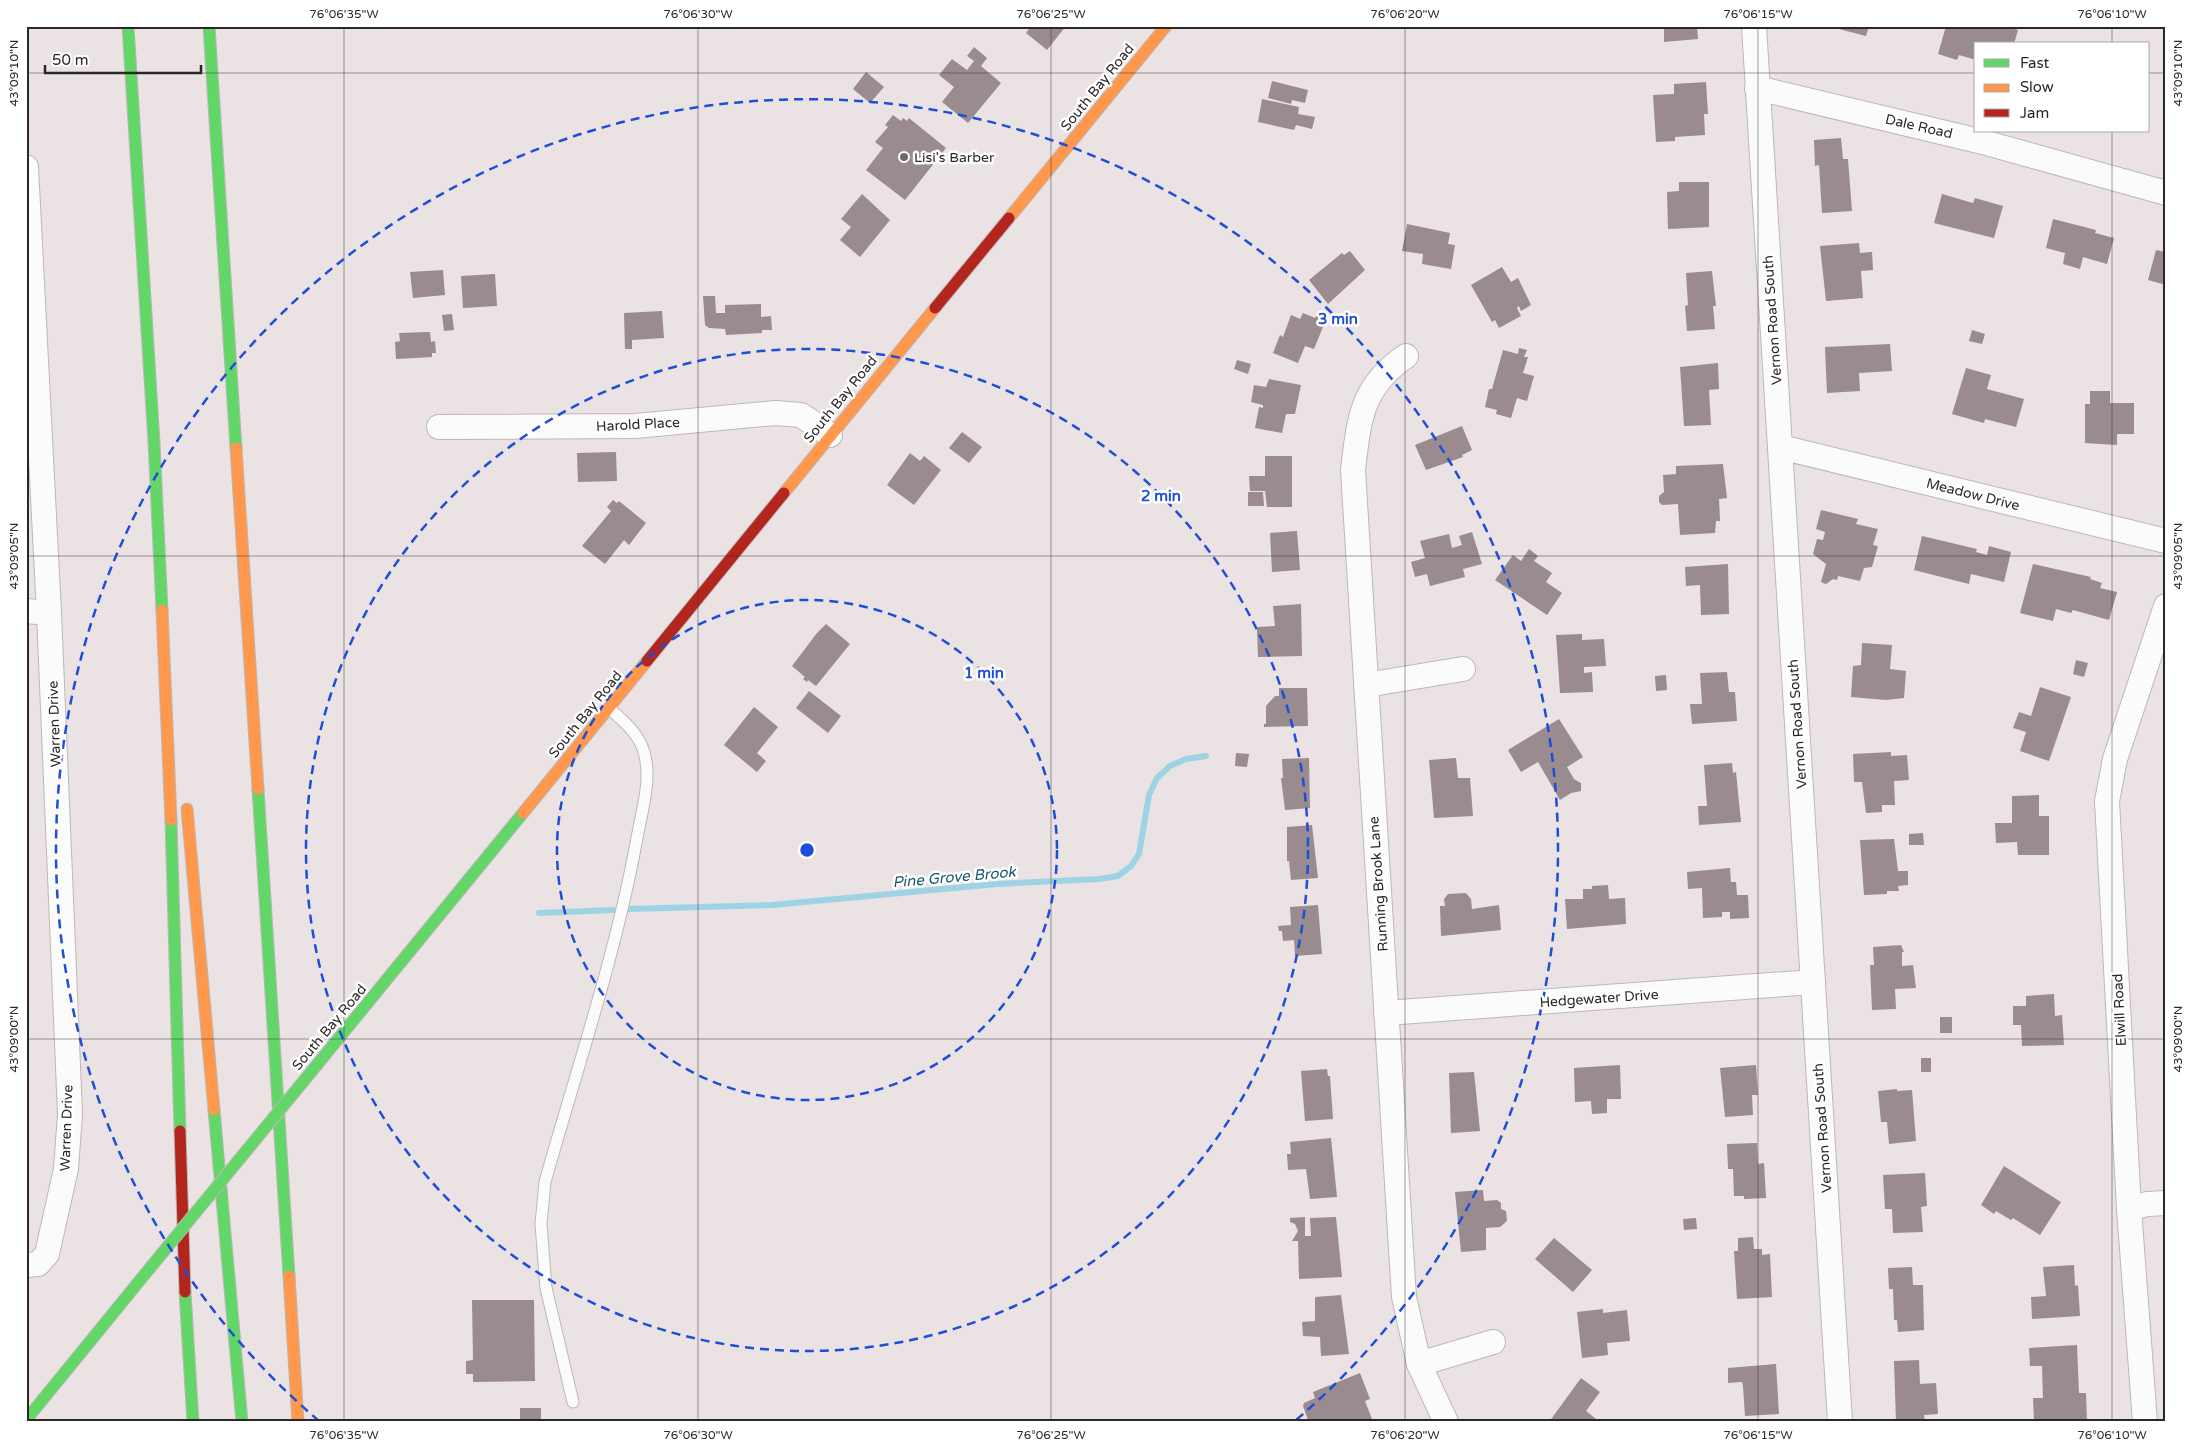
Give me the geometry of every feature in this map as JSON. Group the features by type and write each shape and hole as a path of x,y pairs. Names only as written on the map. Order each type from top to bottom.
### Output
{"main road":[{"path":"128,26 154,442 171,802 173,942 185,1297 193,1422"},
{"path":"209,26 284,1175 298,1422"},
{"name":"South Bay Road","path":"26,1420 1166,26"},
{"path":"154,442 178,710"},
{"path":"186,799 242,1422"},
{"path":"284,1175 307,1369"}],"street":[{"name":"Vernon Road South","path":"1754,26 1840,1422"},
{"name":"Dale Road","path":"1757,88 1983,142 2166,193"},
{"name":"Warren Drive","path":"26,167 38,612 70,1114 66,1169 47,1254 38,1264 26,1265"},
{"name":"Running Brook Lane","path":"1406,356 1391,366 1372,388 1358,425 1353,470 1404,1297 1419,1364 1446,1422"},
{"name":"Harold Place","path":"439,428 635,426 775,413 801,415 830,435"},
{"name":"Meadow Drive","path":"1780,447 2166,541"},
{"name":"Elwill Road","path":"2145,1422 2128,1209 2107,801 2115,759 2166,606"},
{"path":"1366,685 1463,669"},
{"name":"Hedgewater Drive","path":"1386,1013 1813,982"},
{"path":"2128,1209 2147,1204 2166,1203"},
{"path":"1419,1364 1493,1342"}],"lane":[{"path":"573,1402 546,1288 541,1224 545,1182 626,901 645,794 647,771 644,752 636,734 609,708"}],"building":[{"path":"1031,26 1066,26 1047,50 1026,33"},
{"path":"1664,26 1697,26 1698,39 1664,42"},
{"path":"1840,26 1869,26 1866,36 1839,29"},
{"path":"1946,26 2006,26 2018,30 2015,42 1974,42 1974,59 1959,55 1957,60 1938,54"},
{"path":"974,47 987,58 981,66 1001,83 968,123 942,102 954,87 939,75 952,59 967,70 974,61 967,56"},
{"path":"866,72 884,87 870,103 853,89"},
{"path":"1272,81 1308,90 1305,103 1292,100 1291,104 1268,98"},
{"path":"1706,82 1708,114 1704,114 1705,135 1675,137 1675,141 1656,142 1653,95 1674,94 1674,84"},
{"path":"1262,99 1299,107 1298,114 1315,117 1312,129 1296,125 1294,130 1258,122"},
{"path":"893,115 901,121 903,118 907,121 909,118 946,148 905,200 866,170 883,148 875,142 888,127 885,125"},
{"path":"1841,138 1843,159 1848,159 1852,211 1822,213 1819,165 1815,166 1814,140"},
{"path":"1679,182 1709,182 1709,227 1668,229 1667,192 1679,191"},
{"path":"862,194 890,220 860,257 840,240 851,227 841,219"},
{"path":"1942,194 1973,203 1975,198 2003,206 1994,238 1934,223"},
{"path":"2053,219 2096,230 2095,233 2114,238 2107,264 2083,257 2080,269 2063,264 2065,253 2046,248"},
{"path":"1407,224 1450,233 1448,244 1455,245 1451,269 1422,264 1423,254 1402,251"},
{"path":"1859,243 1860,253 1872,252 1873,270 1861,271 1863,298 1826,301 1820,246"},
{"path":"2156,250 2166,252 2166,285 2148,280"},
{"path":"1350,251 1365,270 1328,304 1309,280 1342,253 1344,255"},
{"path":"1502,267 1511,282 1518,278 1531,305 1521,311 1519,306 1517,308 1521,316 1499,328 1495,320 1492,322 1471,285"},
{"path":"443,270 445,295 413,298 410,272"},
{"path":"1712,271 1716,306 1713,306 1715,329 1687,331 1685,306 1688,305 1686,273"},
{"path":"495,274 497,306 463,308 461,276"},
{"path":"703,296 715,296 716,313 725,313 725,305 761,304 761,317 771,316 772,330 762,330 762,333 726,335 725,329 709,328 705,325"},
{"path":"662,311 664,338 632,340 632,349 625,349 624,313"},
{"path":"1303,313 1315,318 1317,315 1324,318 1325,322 1314,349 1305,346 1298,363 1273,353 1280,335 1283,337 1291,315 1300,319"},
{"path":"452,314 454,330 444,331 442,315"},
{"path":"1972,330 1985,334 1982,344 1969,341"},
{"path":"430,332 431,342 435,341 436,353 432,353 432,357 396,359 395,342 400,341 399,333"},
{"path":"1890,344 1892,371 1859,373 1860,391 1827,393 1825,347"},
{"path":"1519,348 1527,350 1524,357 1528,357 1523,373 1534,376 1527,401 1517,398 1511,418 1496,414 1497,410 1485,407 1489,389 1492,389 1503,350 1518,354"},
{"path":"1237,360 1251,364 1248,374 1234,369"},
{"path":"1718,363 1719,389 1709,390 1711,425 1684,426 1680,367"},
{"path":"1966,368 1991,375 1987,389 2024,399 2016,427 1985,419 1984,423 1952,414"},
{"path":"1269,379 1301,385 1295,414 1286,414 1282,433 1255,428 1259,407 1263,408 1263,405 1251,402 1254,385 1266,387"},
{"path":"2090,391 2110,391 2110,403 2134,403 2134,434 2117,434 2117,445 2085,443 2085,404 2090,404"},
{"path":"1462,426 1472,450 1462,455 1463,457 1426,470 1415,445"},
{"path":"962,432 982,447 969,463 949,448"},
{"path":"616,452 617,481 578,482 577,453"},
{"path":"910,453 920,461 924,456 941,470 914,505 887,485"},
{"path":"1265,456 1292,456 1292,507 1267,507 1265,491 1250,491 1249,476 1265,476"},
{"path":"1723,464 1727,498 1719,499 1720,521 1716,521 1715,533 1680,535 1678,504 1662,505 1659,502 1659,496 1664,492 1663,475 1676,474 1676,466"},
{"path":"1248,492 1263,492 1264,506 1248,506"},
{"path":"613,500 617,503 619,501 646,523 629,545 624,540 605,564 582,546 611,511 607,507"},
{"path":"1821,510 1858,519 1856,524 1878,529 1873,545 1878,546 1872,567 1864,568 1860,581 1838,576 1837,580 1833,579 1826,584 1821,582 1826,564 1813,554 1817,539 1823,540 1825,532 1816,529"},
{"path":"1297,531 1300,570 1272,572 1270,533"},
{"path":"1472,532 1482,564 1463,569 1465,577 1430,586 1427,574 1415,577 1411,562 1425,558 1420,541 1449,534 1452,548 1462,545 1459,536"},
{"path":"1922,536 1977,549 1976,552 1987,555 1989,546 2011,552 2004,582 1971,574 1969,584 1914,570"},
{"path":"1529,549 1538,556 1534,561 1552,573 1546,582 1562,593 1547,615 1495,580 1513,555 1521,561"},
{"path":"1728,564 1729,614 1701,615 1700,585 1686,586 1685,567"},
{"path":"2033,564 2091,577 2090,579 2102,583 2100,588 2117,592 2109,620 2073,610 2071,613 2056,609 2053,621 2020,613"},
{"path":"1301,604 1302,656 1258,657 1257,629 1258,627 1275,626 1273,606"},
{"path":"826,624 850,644 816,686 803,679 805,677 792,666"},
{"path":"1582,634 1582,640 1604,639 1606,666 1584,667 1584,673 1592,672 1593,692 1560,693 1556,635"},
{"path":"1862,643 1892,645 1890,669 1906,671 1904,698 1886,700 1851,697 1853,666 1861,665"},
{"path":"2076,660 2088,663 2084,677 2073,674"},
{"path":"1727,672 1729,692 1735,692 1737,721 1692,724 1690,704 1702,704 1700,673"},
{"path":"1666,675 1667,690 1656,691 1655,676"},
{"path":"2040,687 2071,697 2049,761 2020,751 2026,732 2013,728 2019,712 2031,716"},
{"path":"1279,688 1307,688 1308,726 1264,727 1264,724 1266,724 1266,706 1275,696 1279,696"},
{"path":"809,691 841,716 828,733 796,708"},
{"path":"754,707 778,727 757,753 766,761 757,772 724,745"},
{"path":"1559,719 1583,757 1567,767 1574,779 1581,783 1581,791 1571,793 1560,800 1538,762 1521,772 1508,750"},
{"path":"1891,752 1891,756 1907,755 1909,780 1894,781 1895,805 1882,805 1882,812 1866,813 1862,782 1854,782 1853,754"},
{"path":"1236,753 1249,754 1247,767 1235,766"},
{"path":"1309,758 1310,808 1285,810 1281,778 1283,778 1282,759"},
{"path":"1456,758 1458,778 1470,778 1473,816 1434,818 1429,760"},
{"path":"1732,763 1733,773 1736,772 1741,822 1699,825 1698,806 1707,806 1704,765"},
{"path":"2039,795 2039,816 2049,816 2049,855 2018,855 2017,842 1996,843 1995,823 2012,823 2012,796"},
{"path":"1312,825 1318,878 1291,880 1289,861 1287,861 1287,827"},
{"path":"1923,833 1924,845 1909,845 1909,834"},
{"path":"1894,839 1898,871 1908,871 1908,885 1898,886 1899,891 1887,891 1887,894 1864,895 1860,840"},
{"path":"1730,868 1731,882 1736,882 1737,895 1748,895 1749,918 1730,919 1730,912 1722,912 1722,917 1703,918 1702,888 1688,889 1687,872"},
{"path":"1608,885 1609,899 1625,898 1626,924 1567,929 1565,899 1583,899 1583,889 1592,889 1592,886"},
{"path":"1466,893 1471,899 1472,909 1499,905 1501,930 1441,936 1440,906 1445,906 1444,899 1448,894"},
{"path":"1318,905 1322,954 1295,956 1294,940 1283,941 1282,931 1279,931 1278,926 1291,925 1290,907"},
{"path":"1901,945 1904,952 1902,952 1902,966 1913,965 1916,988 1895,989 1896,1009 1872,1010 1870,965 1874,965 1873,947"},
{"path":"2054,994 2055,1016 2062,1015 2064,1045 2022,1046 2021,1025 2013,1025 2013,1006 2026,1006 2026,996"},
{"path":"1940,1017 1952,1017 1952,1033 1940,1033"},
{"path":"1921,1058 1931,1058 1931,1072 1921,1072"},
{"path":"1620,1065 1621,1099 1607,1099 1607,1113 1592,1114 1591,1101 1575,1102 1574,1068"},
{"path":"1756,1065 1758,1095 1752,1095 1753,1115 1725,1117 1720,1068"},
{"path":"1327,1069 1328,1076 1330,1076 1333,1119 1305,1121 1301,1071"},
{"path":"1474,1072 1480,1131 1451,1133 1449,1073"},
{"path":"1897,1089 1897,1091 1912,1090 1916,1141 1889,1144 1887,1122 1881,1122 1878,1091"},
{"path":"1331,1138 1337,1197 1310,1199 1306,1169 1288,1170 1287,1154 1291,1154 1290,1142"},
{"path":"1757,1143 1758,1164 1764,1163 1766,1198 1744,1199 1744,1196 1734,1196 1733,1169 1728,1169 1727,1144"},
{"path":"2004,1166 2061,1202 2040,1235 2013,1218 2011,1220 1996,1211 1994,1214 1981,1205"},
{"path":"1925,1173 1927,1206 1921,1207 1923,1232 1893,1233 1892,1209 1885,1209 1883,1175"},
{"path":"1483,1190 1484,1201 1497,1200 1501,1203 1501,1209 1506,1211 1507,1221 1500,1227 1486,1228 1486,1250 1461,1252 1455,1192"},
{"path":"1305,1217 1305,1236 1311,1236 1310,1218 1336,1217 1342,1277 1299,1279 1298,1241 1292,1241 1298,1231 1295,1224 1290,1222 1290,1218"},
{"path":"1696,1218 1697,1229 1684,1230 1683,1219"},
{"path":"1753,1237 1754,1249 1762,1249 1762,1255 1770,1254 1772,1297 1737,1299 1734,1251 1738,1251 1738,1238"},
{"path":"1554,1238 1592,1270 1573,1292 1535,1259"},
{"path":"2074,1265 2075,1286 2078,1285 2080,1316 2032,1319 2031,1297 2046,1296 2043,1267"},
{"path":"1912,1267 1913,1285 1923,1285 1924,1330 1898,1332 1897,1320 1894,1320 1893,1289 1889,1289 1888,1268"},
{"path":"1341,1295 1349,1354 1321,1356 1320,1337 1303,1336 1302,1322 1315,1321 1315,1297"},
{"path":"472,1300 534,1300 535,1381 473,1382 473,1374 466,1374 466,1361 473,1360"},
{"path":"1603,1309 1603,1313 1627,1310 1630,1341 1607,1343 1608,1355 1582,1358 1577,1312"},
{"path":"2077,1345 2079,1393 2086,1393 2087,1422 2034,1421 2033,1398 2043,1398 2042,1366 2030,1366 2029,1348"},
{"path":"1919,1360 1920,1384 1936,1383 1938,1414 1924,1415 1925,1422 1896,1422 1894,1361"},
{"path":"1776,1364 1779,1414 1745,1416 1742,1382 1728,1383 1728,1368"},
{"path":"1360,1373 1370,1399 1365,1401 1372,1419 1365,1422 1312,1422 1308,1420 1303,1406 1304,1403 1315,1398 1313,1392"},
{"path":"1581,1378 1600,1392 1586,1411 1600,1422 1549,1422"},
{"path":"520,1408 541,1408 541,1422 520,1422"}],"waterway":[{"name":"Pine Grove Brook","path":"629,909 772,905 997,884 1099,879 1118,876 1131,866 1139,854 1149,795 1157,778 1170,766 1186,759 1206,756"},
{"name":"Pine Grove Brook","path":"539,913 613,910"}],"traffic: fast":[{"path":"128,26 154,442 162,610"},
{"path":"209,26 236,448"},
{"path":"258,789 289,1276"},
{"path":"325,1055 523,813"},
{"path":"171,820 180,1131"},
{"path":"150,1268 325,1055"},
{"path":"214,1110 242,1422"},
{"path":"26,1420 150,1268"},
{"path":"185,1292 193,1422"}],"traffic: slow":[{"path":"1009,218 1166,26"},
{"path":"784,493 935,308"},
{"path":"236,448 258,789"},
{"path":"162,610 171,820"},
{"path":"523,813 647,661"},
{"path":"187,809 214,1110"},
{"path":"289,1276 298,1422"}],"traffic: jam":[{"path":"935,308 1009,218"},
{"path":"647,661 784,493"},
{"path":"180,1131 185,1292"}],"place":[{"name":"Lisi's Barber","path":"904,157"}]}
